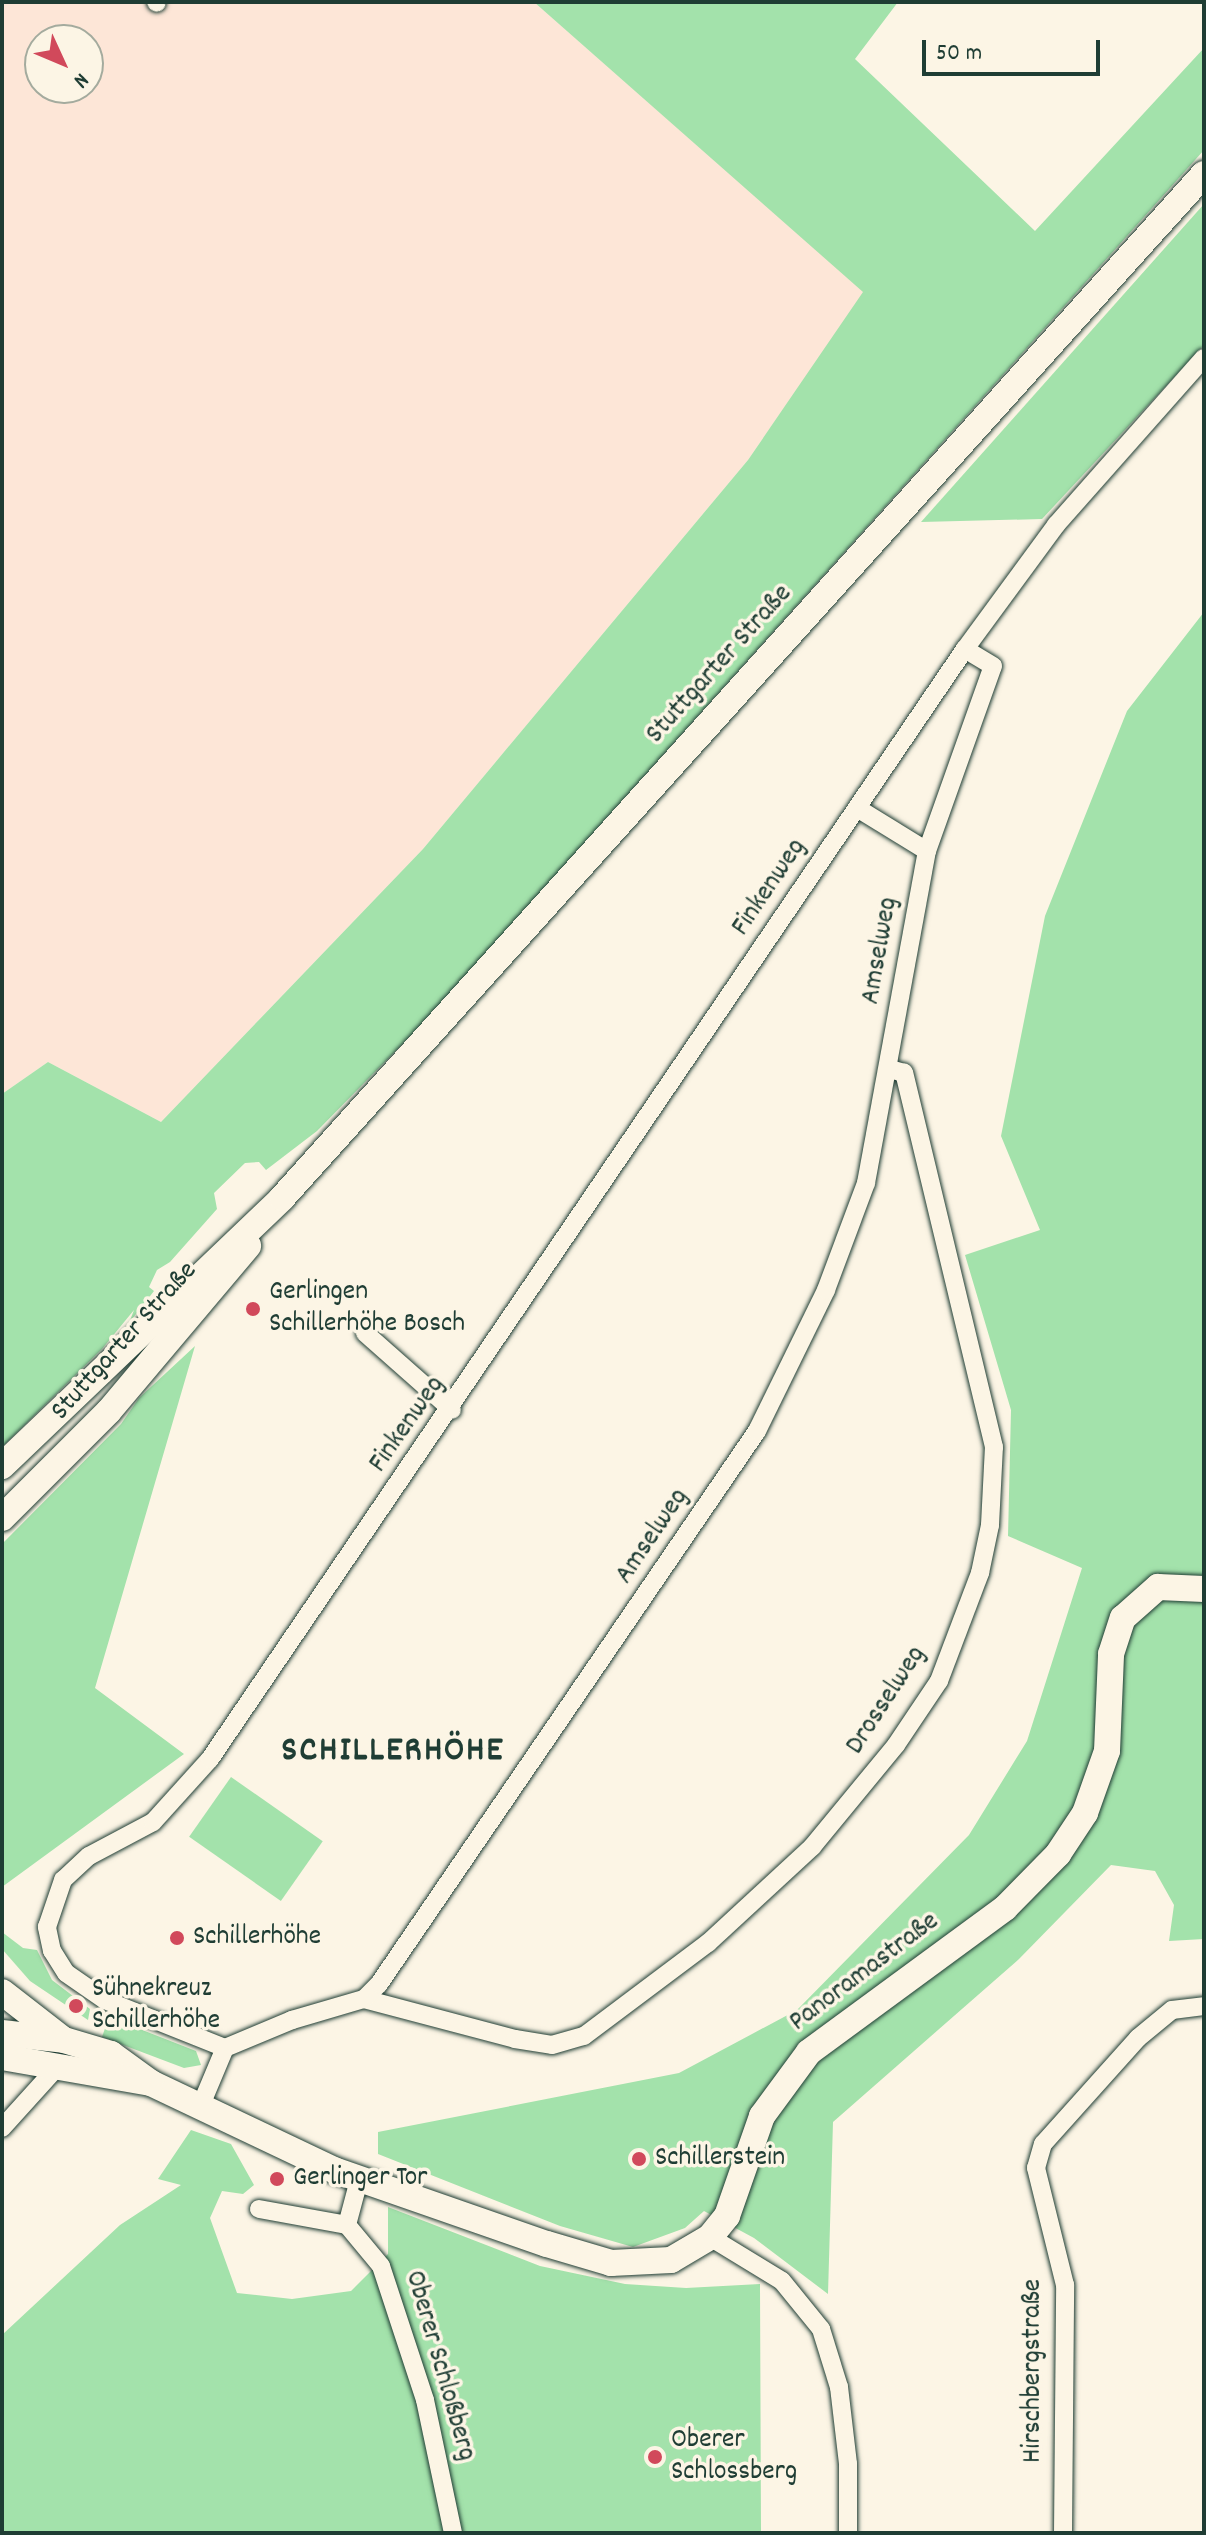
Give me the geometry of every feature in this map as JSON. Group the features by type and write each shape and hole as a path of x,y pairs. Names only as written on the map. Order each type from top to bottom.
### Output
{"main road":[{"name":"Stuttgarter Straße","path":"2,1466 282,1198 1204,174"},
{"name":"Stuttgarter Straße","path":"2,1518 109,1411 225,1278 282,1198"},
{"name":"Panoramastraße","path":"2,2033 151,2083 359,2180 611,2263 671,2260 710,2237 740,2188 762,2116 809,2052 1005,1908 1041,1875 1073,1834 1095,1791 1107,1751 1111,1654 1123,1618 1158,1587 1204,1589"},
{"path":"2,1992 62,2053"},
{"name":"Panoramastraße","path":"2,2057 62,2053"}],"street":[{"path":"965,649 1056,525 1204,358"},
{"name":"Finkenweg","path":"225,2048 85,1990 52,1951 47,1927 51,1904 74,1867 153,1822 186,1790 452,1410 965,649"},
{"name":"Amselweg","path":"364,1999 439,1902 757,1431 826,1290 866,1183 890,1069 927,851 993,666 965,649"},
{"path":"857,808 927,851"},
{"name":"Drosselweg","path":"364,1999 515,2039 552,2045 584,2036 708,1943 812,1847 896,1745 939,1681 980,1573 990,1525 994,1447 904,1073 890,1069"},
{"path":"365,1333 452,1410"},
{"path":"201,2105 225,2048 292,2020 364,1999"},
{"name":"Hirschbergstraße","path":"1063,2533 1065,2285 1036,2168 1043,2144 1138,2038 1172,2010 1204,2006"},
{"path":"2,2128 62,2053"},
{"path":"259,2209 347,2225 359,2180"},
{"name":"Oberer Schloßberg","path":"347,2225 381,2266 425,2400 453,2533"},
{"path":"710,2237 782,2281 821,2329 839,2387 848,2464 848,2533"}],"shaded area":[{"path":"2,2 534,2 864,292 748,460 423,849 161,1122 48,1062 2,1094"}],"green space":[{"path":"534,2 898,2 855,59 1035,231 1204,48 1204,150 425,1021 317,1131 266,1170 259,1162 245,1163 214,1193 217,1209 170,1262 157,1270 149,1287 154,1291 129,1323 134,1310 102,1349 2,1447 2,1094 48,1062 161,1122 423,849 748,460 863,292"},
{"path":"1204,204 1204,345 1042,519 921,522"},
{"path":"1204,612 1204,1939 1169,1941 1174,1905 1155,1871 1111,1865 1019,1959 833,2122 828,2294 754,2238 704,2211 685,2228 633,2247 560,2226 378,2154 378,2132 679,2073 797,2010 969,1835 1027,1741 1082,1568 1008,1536 1011,1410 965,1255 1040,1230 1001,1136 1045,916 1127,711"},
{"path":"195,1346 95,1688 184,1754 2,1887 2,1544 121,1424 139,1398"},
{"path":"231,1777 323,1841 281,1901 189,1837"},
{"path":"2,1932 23,1948 37,1950 52,1980 90,2009 88,2020 30,1981 2,1949"},
{"path":"109,2017 196,2051 201,2065 184,2068 102,2037"},
{"path":"191,2130 231,2144 254,2185 243,2194 222,2191 210,2218 237,2293 292,2299 351,2291 388,2254 388,2207 540,2266 625,2284 686,2288 760,2284 761,2533 2,2533 2,2335 120,2225 181,2185 158,2179"}],"place":[{"name":"Gerlingen Schillerhöhe Bosch","path":"253,1309"},
{"name":"Schillerhöhe","path":"177,1938"},
{"name":"Sühnekreuz Schillerhöhe","path":"76,2006"},
{"name":"Schillerstein","path":"639,2159"},
{"name":"Gerlinger Tor","path":"277,2179"},
{"name":"Oberer Schlossberg","path":"655,2457"}],"district":[{"name":"SCHILLERHÖHE","path":"393,1753"}]}
